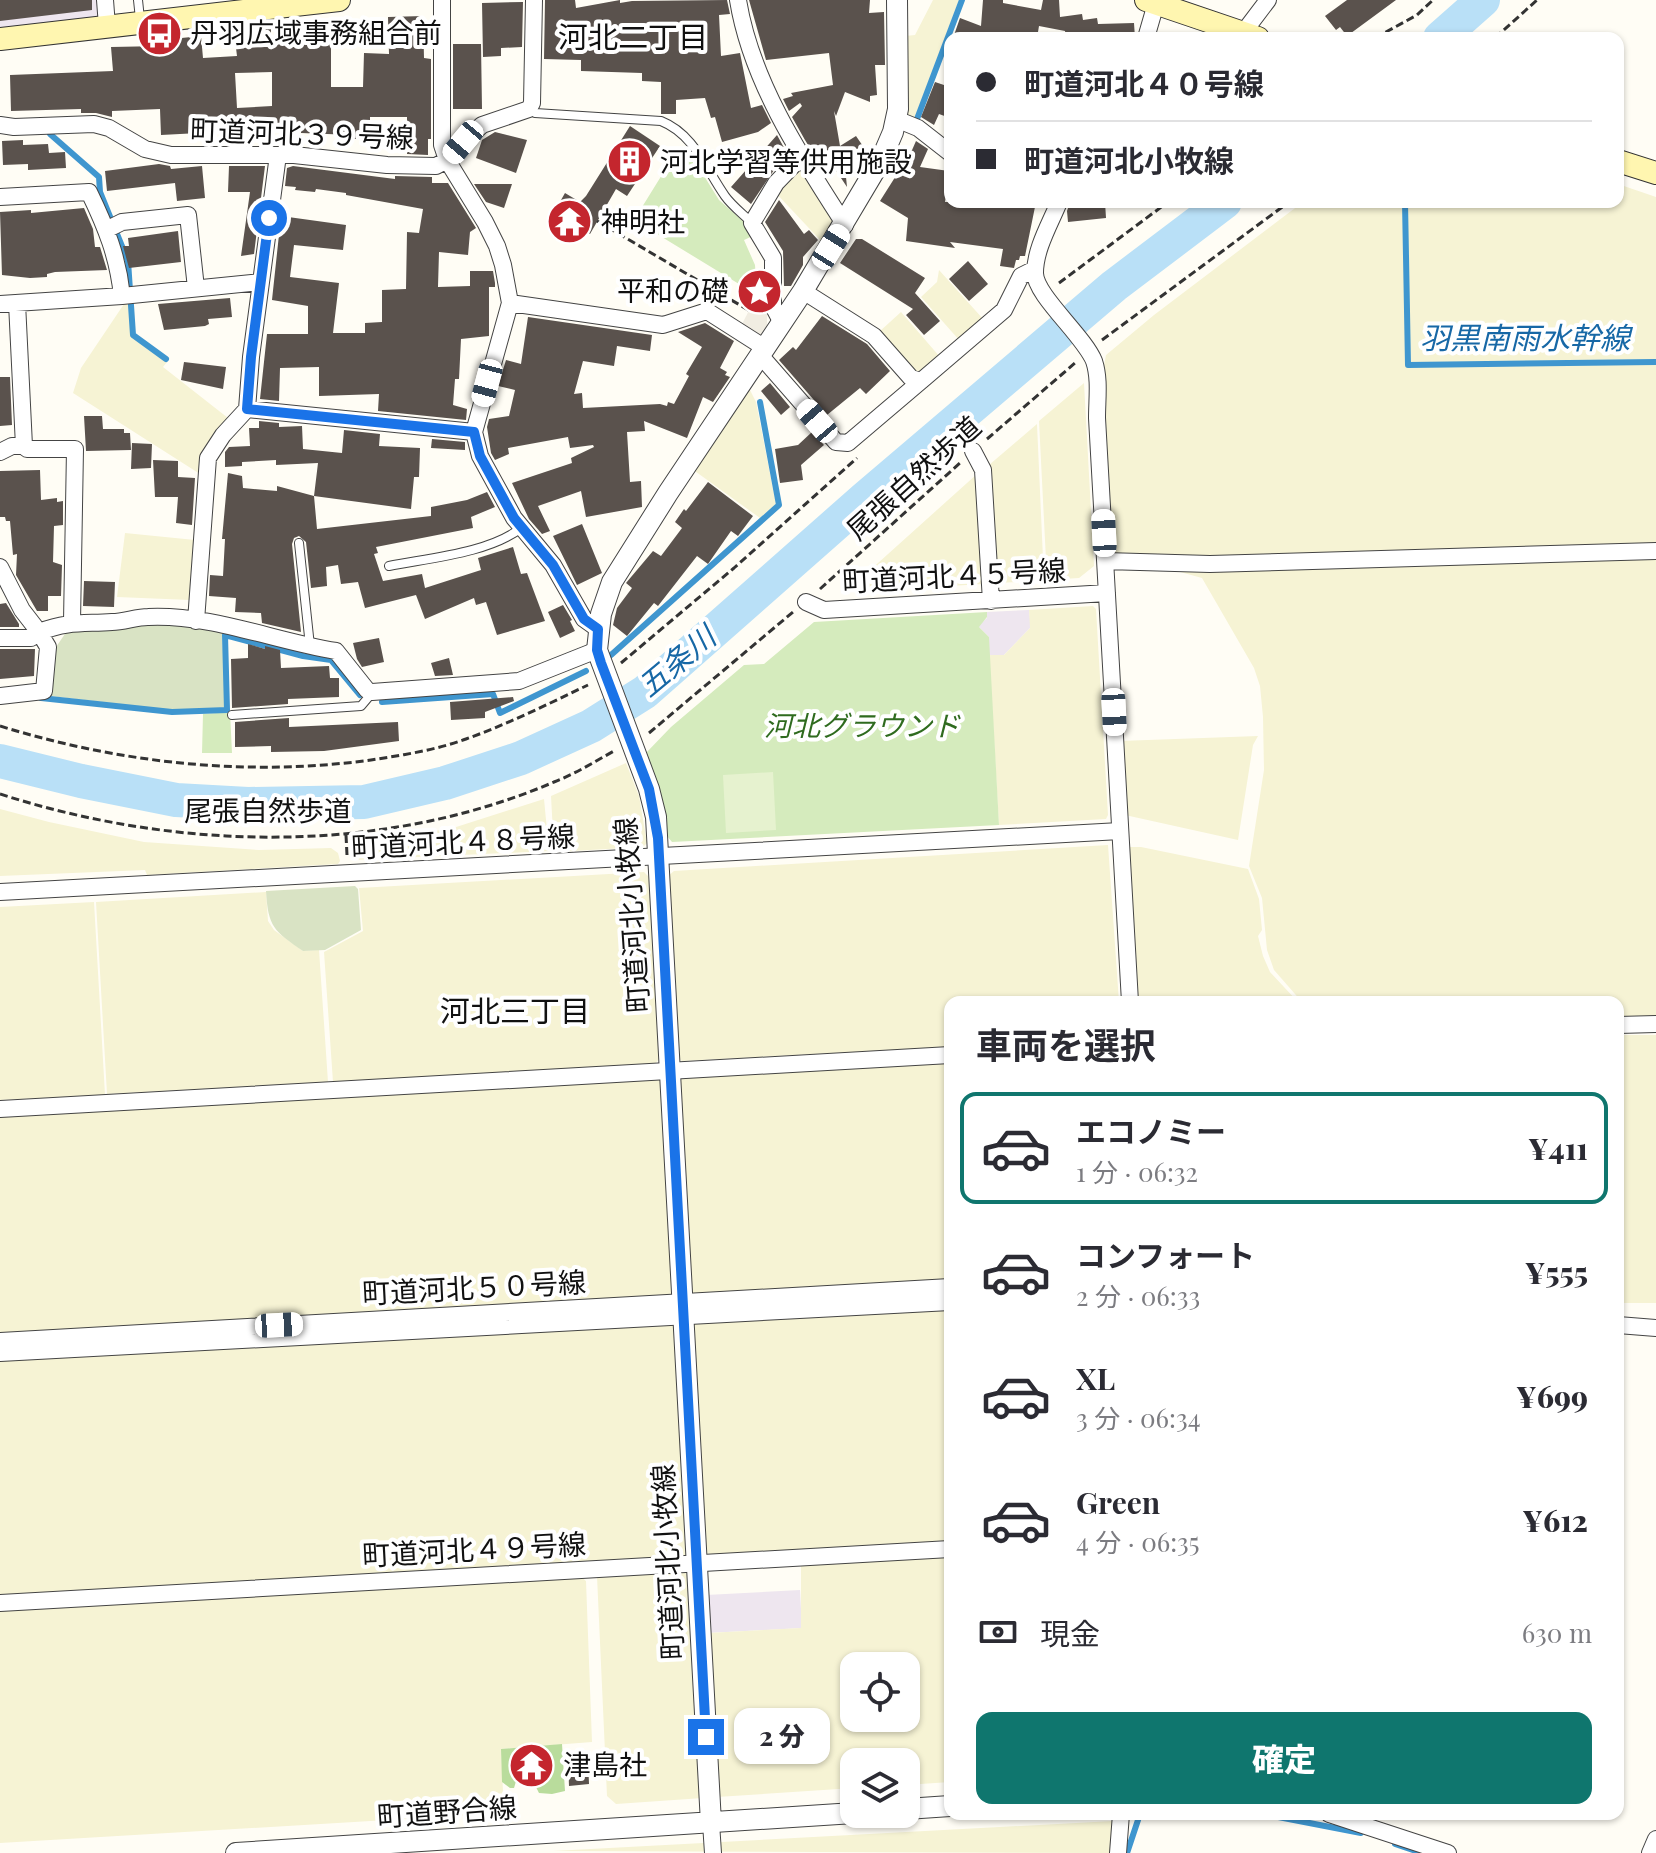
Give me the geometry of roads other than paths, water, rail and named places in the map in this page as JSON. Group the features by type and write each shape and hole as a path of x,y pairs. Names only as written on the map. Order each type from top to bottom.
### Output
{"main road":[{"path":"0,39 107,26 139,11 339,0"},
{"path":"1153,1 1242,32"},
{"path":"1624,163 1656,173"}],"street":[{"path":"105,0 107,26"},
{"path":"442,0 442,145 447,160 497,246 506,274 510,303 474,432 480,456 514,518 553,565 598,639"},
{"path":"529,109 532,103 534,0"},
{"path":"738,0 759,72 802,156 845,225"},
{"path":"0,638 31,638 39,632 72,622 113,622 148,616 196,621 336,651 367,690 372,692 519,681 598,639 612,582 803,291 881,160 896,119 897,0"},
{"path":"1252,32 1268,0"},
{"path":"1147,32 1153,1"},
{"name":"町道河北３９号線","path":"0,125 94,124 109,128 158,153 226,157 278,155 387,165 436,166 447,160 482,125 529,109"},
{"path":"896,119 918,128 944,148"},
{"path":"196,621 208,458 223,435 247,409 278,155"},
{"path":"782,323 773,306 773,258 752,223 776,183 802,156"},
{"path":"0,197 89,192 108,229 119,266 122,296"},
{"path":"1056,208 1039,249 1036,281 1089,350 1097,373 1130,996"},
{"path":"108,229 122,222 188,215 196,288"},
{"path":"510,303 663,325 707,311 762,351 836,442 848,443 1004,310 1021,276 1035,269"},
{"path":"24,446 9,303 122,296 261,282"},
{"path":"803,291 874,336 911,378 921,381"},
{"path":"247,409 474,432"},
{"path":"0,452 12,446 75,449 72,622"},
{"path":"973,451 983,470 991,601"},
{"path":"1105,561 1210,564 1656,551"},
{"path":"0,567 22,610 48,647 44,691 0,696"},
{"name":"町道河北４５号線","path":"806,602 824,610 1107,593"},
{"name":"町道河北小牧線","path":"598,639 605,674 654,805 711,1823"},
{"name":"町道河北４８号線","path":"0,892 1120,831"},
{"path":"1624,1025 1656,1024"},
{"path":"0,1109 944,1055"},
{"name":"町道河北５０号線","path":"0,1341 683,1310 944,1288"},
{"path":"0,1353 683,1310 944,1302"},
{"path":"1624,1325 1656,1328"},
{"name":"町道河北４９号線","path":"0,1603 944,1549"},
{"path":"920,1808 944,1806"},
{"name":"町道野合線","path":"236,1853 434,1847 840,1814"},
{"path":"1118,1853 1121,1820"},
{"path":"1387,1822 1448,1853"},
{"path":"711,1823 713,1853"},
{"path":"1650,1853 1656,1839"}],"lane":[{"path":"529,109 535,113 661,121 674,126 702,156 726,198 752,223"},
{"path":"389,566 478,547 509,537 522,527"},
{"path":"299,543 310,647"},
{"path":"232,715 361,706 372,692"}],"waterway":[{"path":"950,32 962,0"},
{"name":"五条川","path":"1447,32 1483,0"},
{"path":"917,119 944,48"},
{"path":"50,134 99,177 100,192 128,261 133,335 166,359"},
{"name":"五条川","path":"0,761 176,800 248,804 364,802 445,783 521,758 591,726 645,692 865,498 1114,286 1217,208"},
{"name":"羽黒南雨水幹線","path":"1405,208 1408,365 1656,362"},
{"path":"611,655 779,505 760,402"},
{"path":"41,698 172,712 227,710 225,635 303,656 331,660 360,695"},
{"path":"382,702 493,694 500,713 586,671"},
{"path":"1127,1853 1138,1820"},
{"path":"1294,1820 1361,1833"},
{"path":"1395,1844 1422,1853"}],"place":[{"name":"丹羽広域事務組合前","path":"159,33"},
{"name":"河北学習等供用施設","path":"629,162"},
{"name":"神明社","path":"570,222"},
{"name":"平和の礎","path":"760,291"},
{"name":"津島社","path":"532,1765"}],"district":[{"name":"河北二丁目","path":"633,38"},
{"name":"河北三丁目","path":"515,1012"}],"park label":[{"name":"河北グラウンド","path":"862,726"}]}
